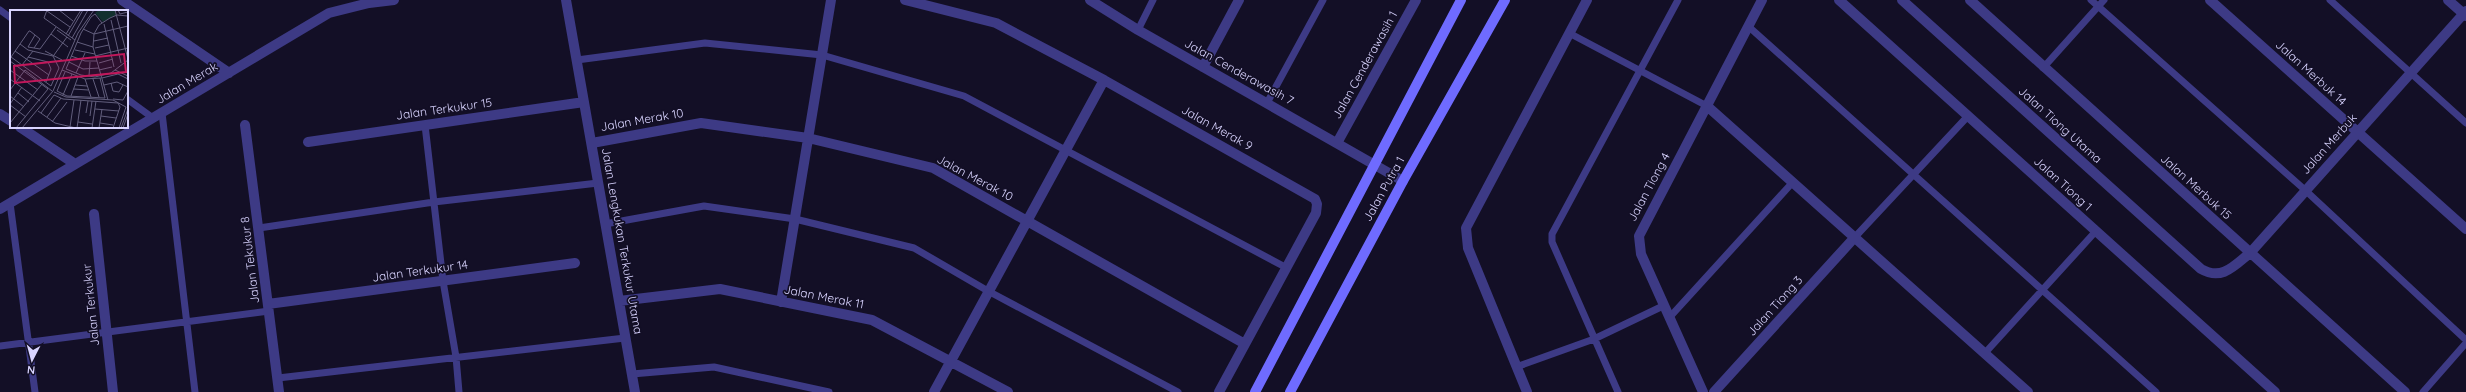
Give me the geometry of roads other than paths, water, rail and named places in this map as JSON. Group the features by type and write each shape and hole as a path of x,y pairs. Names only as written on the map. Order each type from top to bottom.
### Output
{"main road":[{"name":"Jalan Putra 1","path":"1255,392 1375,167 1461,0"},
{"name":"Jalan Putra 1","path":"1290,392 1403,181 1505,0"}],"street":[{"path":"122,0 229,73"},
{"name":"Jalan Merak","path":"3,206 329,14 369,3 394,0"},
{"name":"Jalan Lengkukan Terkukur Utama","path":"566,0 634,392"},
{"path":"781,302 831,0"},
{"name":"Jalan Merak 9","path":"905,0 996,23 1104,80 1315,199 1317,204 1316,213 1219,392"},
{"name":"Jalan Cenderawasih 7","path":"1090,0 1138,30 1337,143 1375,167 1403,181"},
{"path":"1203,67 1239,0"},
{"name":"Jalan Cenderawasih 1","path":"1337,143 1416,0"},
{"path":"1527,392 1468,248 1466,228 1587,0"},
{"name":"Jalan Tiong 4","path":"1703,392 1663,306 1641,254 1639,236 1762,0"},
{"name":"Jalan Tiong 1","path":"1839,0 2096,231 2269,390"},
{"name":"Jalan Tiong Utama","path":"1902,0 2201,269"},
{"name":"Jalan Merbuk 15","path":"1970,0 2043,68 2405,392"},
{"name":"Jalan Merbuk 14","path":"2210,0 2466,229"},
{"path":"2448,0 2465,14"},
{"name":"Jalan Merbuk","path":"2201,269 2217,274 2225,272 2250,253 2465,14"},
{"path":"934,392 1104,80"},
{"name":"Jalan Terkukur 15","path":"308,142 584,102"},
{"path":"1707,106 2028,392"},
{"path":"0,114 10,120"},
{"name":"Jalan Merak 10","path":"592,143 701,123 808,138 933,168 1245,344"},
{"name":"Jalan Tekukur 8","path":"245,125 280,392"},
{"path":"21,128 75,164"},
{"name":"Jalan Terkukur","path":"94,214 114,392"},
{"name":"Jalan Tiong 3","path":"1714,392 1855,237"},
{"name":"Jalan Terkukur 14","path":"268,307 576,263"},
{"name":"Jalan Merak 11","path":"619,301 720,289 872,320 1008,392"}],"lane":[{"path":"1138,30 1153,0"},
{"path":"1267,103 1323,0"},
{"path":"1618,392 1552,242 1552,234 1678,0"},
{"path":"2092,0 2306,190 2466,340"},
{"path":"2043,68 2104,0"},
{"path":"2330,0 2466,123"},
{"path":"0,10 10,17"},
{"path":"1748,26 2156,392"},
{"path":"1569,33 1707,106"},
{"path":"577,60 705,43 822,55 964,96 1286,268"},
{"path":"128,100 158,116 195,392"},
{"path":"1855,237 1968,116"},
{"path":"425,125 443,281 456,357 459,392"},
{"path":"1669,318 1793,182"},
{"path":"259,228 434,202 598,183"},
{"path":"3,206 30,342 35,392"},
{"path":"605,224 704,206 795,219 914,248 988,291 1178,392"},
{"path":"1984,353 2096,231"},
{"path":"1516,367 1594,339 1663,306"},
{"path":"0,346 185,322 268,307"},
{"path":"278,378 625,338"},
{"path":"2423,392 2466,344"},
{"path":"632,374 714,367 829,392"}]}
